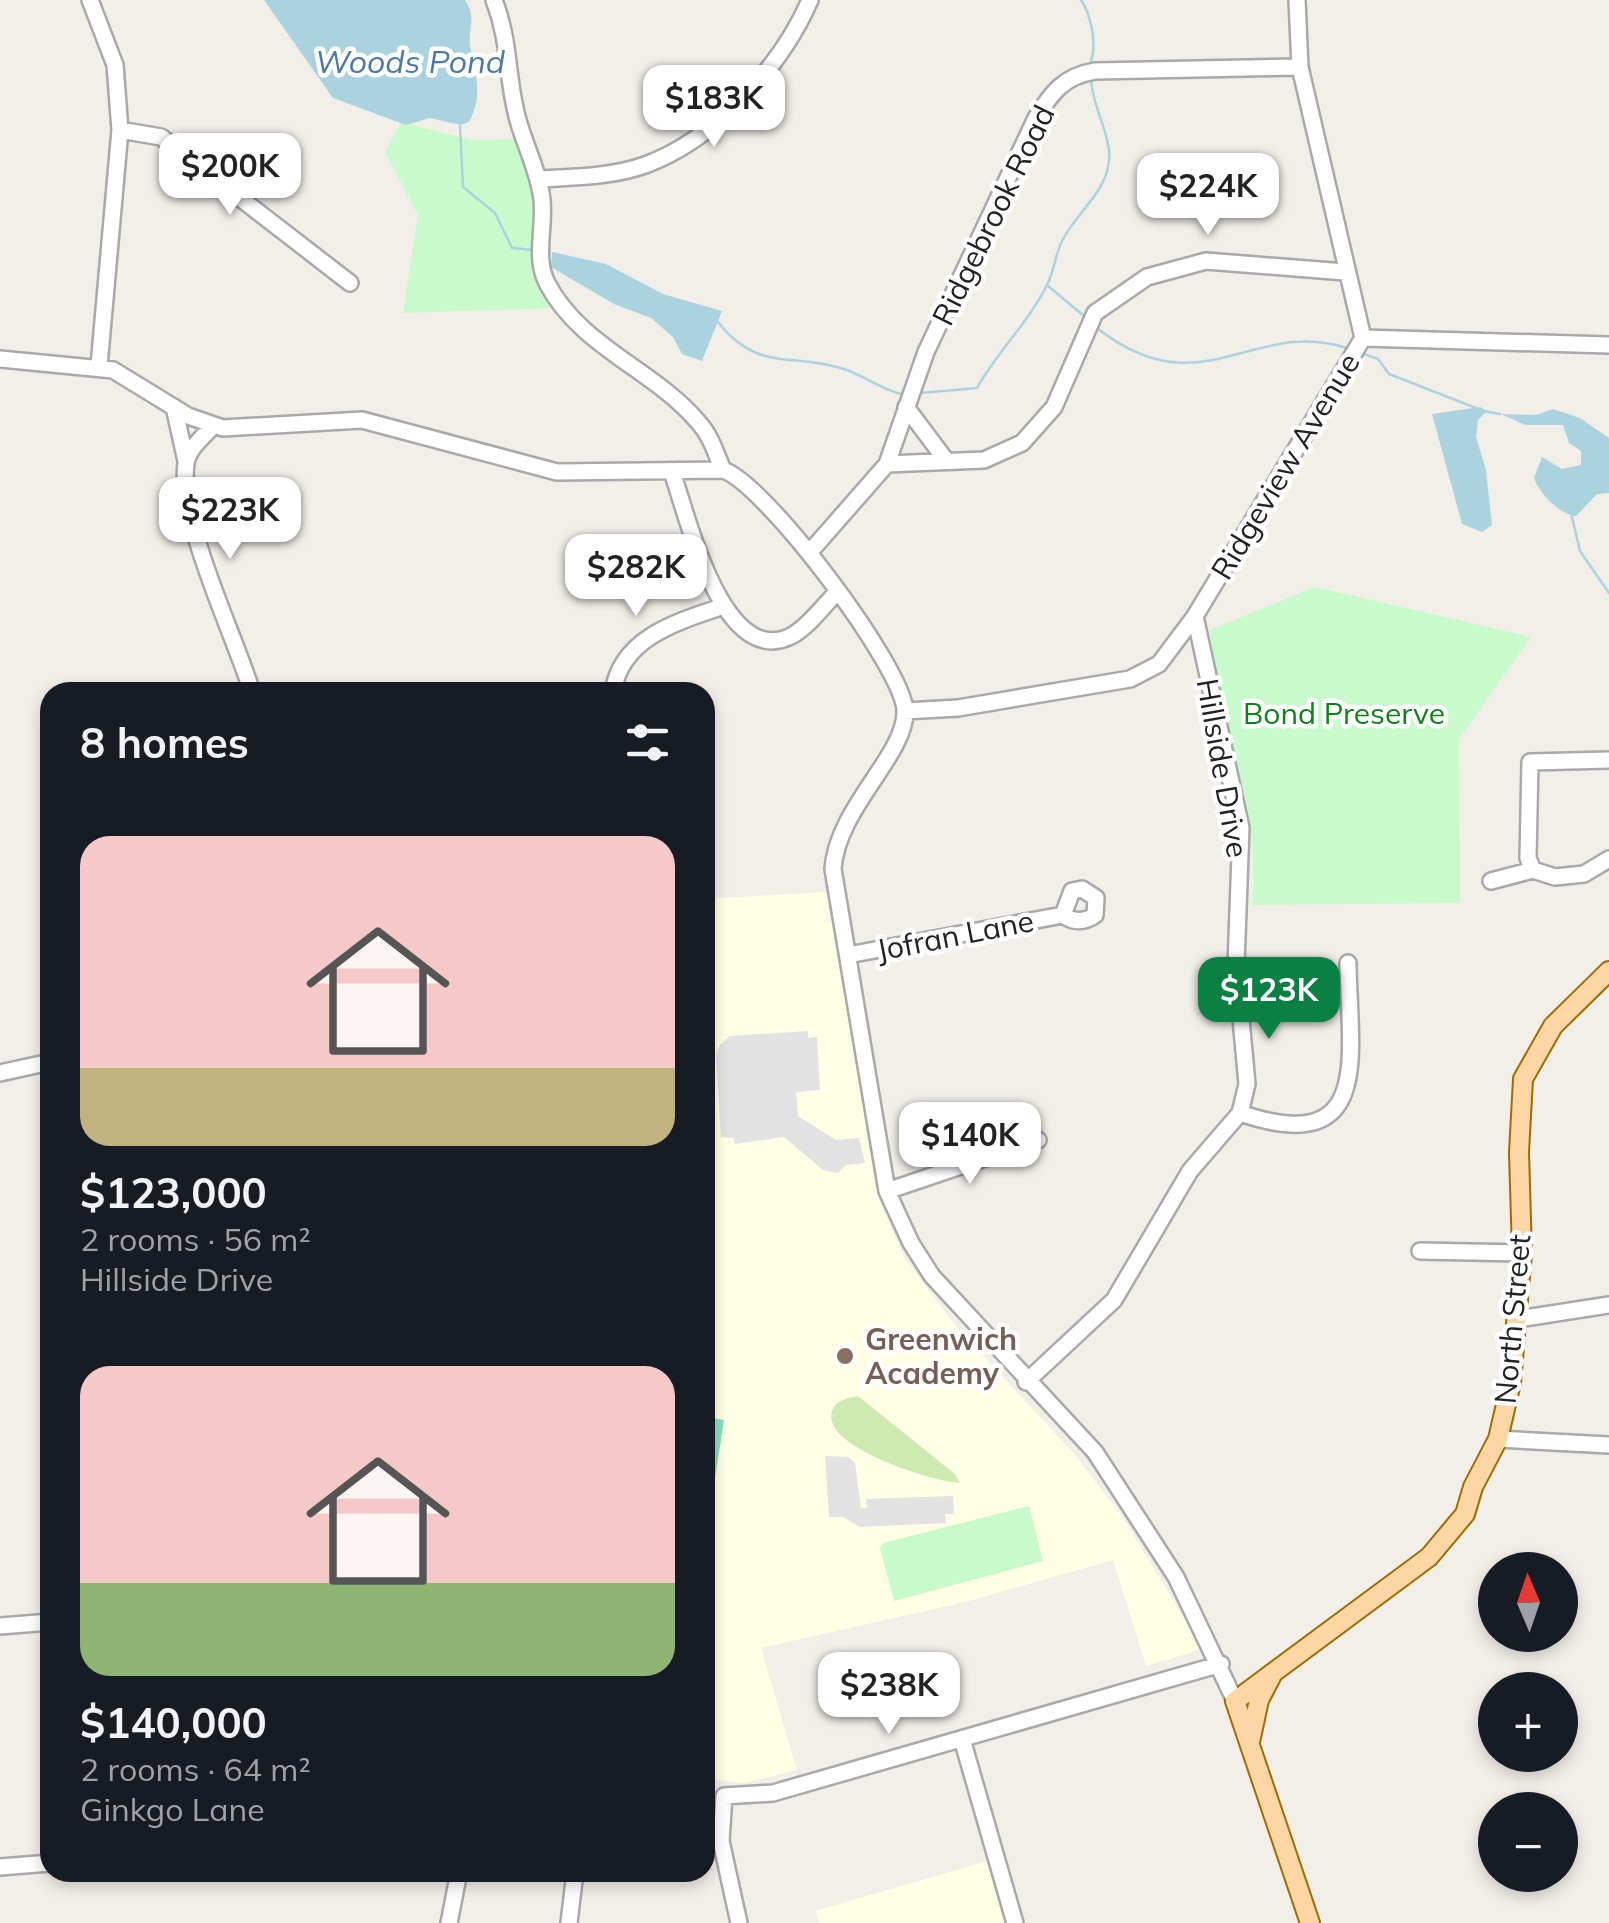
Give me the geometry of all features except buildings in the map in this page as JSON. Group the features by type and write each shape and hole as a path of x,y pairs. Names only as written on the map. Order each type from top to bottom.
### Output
{"main road":[{"name":"North Street","path":"1235,1701 1440,1547 1465,1514 1473,1487 1498,1439 1518,1319 1522,1253 1519,1124 1523,1079 1553,1026 1609,971"},
{"path":"1250,1748 1259,1700 1272,1675"},
{"path":"1235,1701 1310,1923"}],"street":[{"path":"90,0 115,65 120,130 99,366"},
{"path":"494,0 510,49 517,117 538,179 544,216 540,256 547,282 584,328 701,425 723,470"},
{"path":"538,179 643,166 687,143 750,90 796,29 810,0"},
{"name":"Ridgeview Avenue","path":"905,711 958,708 1130,678 1159,664 1195,616 1357,346 1345,272 1300,67 1297,0"},
{"name":"Ridgebrook Road","path":"808,553 887,464 926,352 1036,118 1057,87 1079,74 1094,71 1300,67"},
{"path":"120,130 161,137 350,283"},
{"path":"887,464 984,460 1022,442 1054,408 1090,319 1148,277 1206,260 1345,272"},
{"path":"1357,346 1609,345"},
{"path":"0,359 99,366 128,377 174,407 213,426 267,428 362,420 557,472 723,470 742,479 771,505 838,591 900,691 905,711 896,739 841,827 833,869 887,1191 932,1276 1094,1452 1176,1577 1235,1701"},
{"path":"174,407 186,460 193,522 249,682"},
{"path":"906,407 944,460"},
{"path":"186,460 213,426"},
{"path":"672,472 721,607 750,635 770,640 792,636 838,591"},
{"path":"618,682 629,659 661,627 721,607"},
{"name":"Hillside Drive","path":"1195,616 1241,828 1236,965 1247,1084 1240,1114"},
{"path":"1534,870 1528,858 1530,762 1609,760"},
{"path":"1491,880 1534,870 1555,877 1584,874 1609,859"},
{"name":"Jofran Lane","path":"848,955 1063,915"},
{"path":"1026,1382 1114,1300 1190,1170 1240,1114 1264,1122 1306,1124 1330,1115 1344,1100 1350,1078 1348,964"},
{"path":"0,1074 40,1064"},
{"path":"887,1191 1038,1140"},
{"path":"1420,1251 1522,1253"},
{"path":"1518,1319 1609,1305"},
{"path":"1498,1439 1609,1445"},
{"path":"0,1626 40,1623"},
{"path":"715,1795 773,1793 1220,1664"},
{"path":"962,1739 1014,1923"},
{"path":"724,1796 721,1842 739,1923"},
{"path":"0,1867 40,1863"},
{"path":"449,1923 457,1882"},
{"path":"568,1923 574,1882"}],"shaded area":[{"name":"Greenwich Academy","path":"826,892 880,1202 904,1257 955,1325 1076,1456 1123,1518 1203,1649 1146,1666 1113,1560 965,1602 761,1648 797,1770 743,1783 715,1779 715,898"},
{"path":"808,1031 808,1038 817,1037 820,1090 796,1092 798,1116 836,1140 859,1138 865,1163 846,1165 838,1173 823,1170 784,1137 735,1144 734,1138 721,1137 716,1055 720,1045 730,1036"},
{"path":"825,1456 848,1457 855,1463 861,1508 867,1508 866,1499 953,1496 954,1514 945,1514 946,1523 860,1527 843,1517 829,1517"},
{"path":"987,1861 1004,1923 819,1923 815,1911"}],"green space":[{"path":"401,122 471,140 516,139 533,182 539,224 531,255 535,270 557,308 403,313 418,215 385,152"},
{"name":"Bond Preserve","path":"1315,587 1531,637 1459,739 1460,903 1252,905 1252,837 1210,630"},
{"path":"858,1396 955,1474 960,1483 882,1460 843,1437 833,1424 832,1411 839,1402"},
{"path":"715,1419 724,1420 715,1478"},
{"path":"1029,1506 1043,1561 894,1601 880,1548 883,1543"}],"water":[{"name":"Woods Pond","path":"264,0 465,0 471,17 470,45 477,84 469,122 461,125 430,118 406,125 333,98"},
{"path":"552,252 606,264 663,294 722,311 702,361 682,354 673,337 651,318 614,304 551,267"},
{"path":"1480,407 1487,411 1478,420 1476,437 1486,470 1492,525 1482,532 1462,524 1432,414"},
{"path":"1553,409 1580,418 1609,438 1609,493 1597,494 1576,516 1551,502 1534,478 1542,457 1562,469 1581,465 1581,451 1569,443 1563,425 1525,425 1501,414 1536,415"}],"waterway":[{"path":"1081,0 1092,30 1091,61"},
{"path":"920,393 977,388 1047,285 1062,241 1107,173 1108,142 1091,79"},
{"path":"460,126 463,187 495,213 512,248 533,250"},
{"path":"1047,285 1084,316"},
{"path":"718,322 733,338 761,355 844,369 901,394"},
{"path":"1097,328 1134,351 1167,361 1197,362 1283,343 1314,342 1347,348"},
{"path":"1364,354 1378,359 1389,374 1476,408"},
{"path":"1483,411 1500,414"},
{"path":"1571,513 1580,551 1609,593"}],"place":[{"name":"Greenwich Academy","path":"845,1356"}]}
